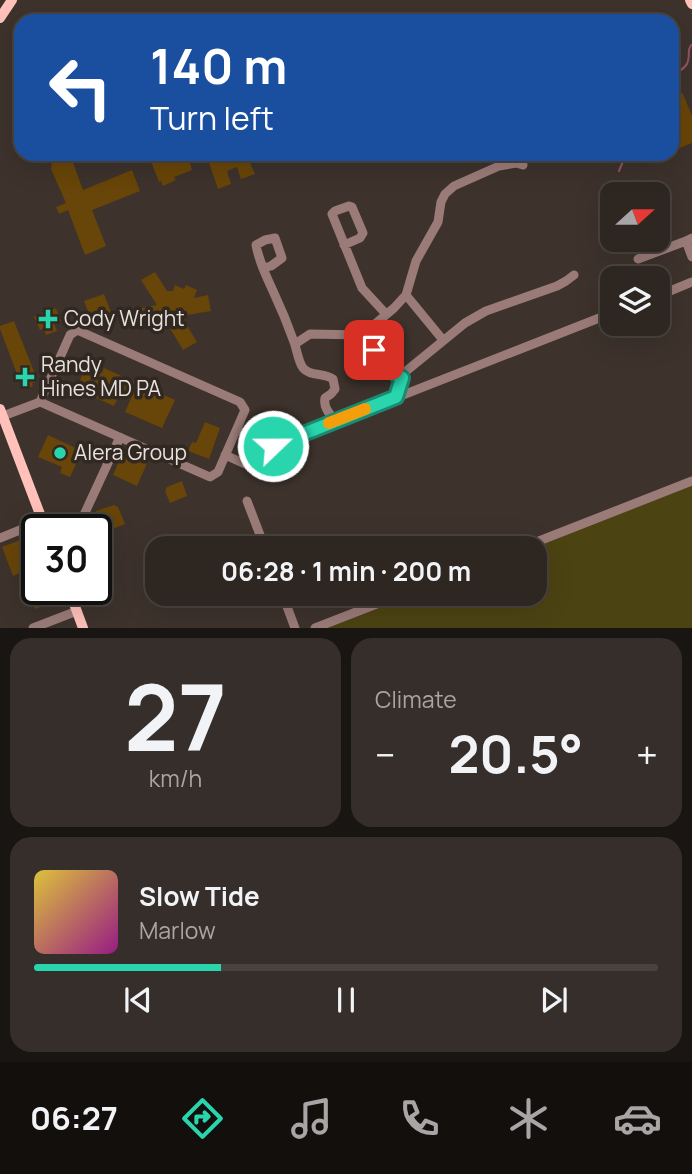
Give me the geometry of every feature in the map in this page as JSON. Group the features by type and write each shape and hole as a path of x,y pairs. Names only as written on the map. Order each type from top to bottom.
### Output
{"main road":[{"path":"0,18 12,0"},
{"path":"1,413 39,514"},
{"path":"75,605 83,628"}],"street":[{"path":"295,344 310,334 362,335 406,295 416,261 438,222 445,194 454,186 499,166 516,163 523,165"},
{"path":"638,259 689,239 692,257"},
{"path":"344,245 362,288 386,314"},
{"path":"263,268 302,366 307,372 328,375 333,379 335,389 325,398 324,404 335,420"},
{"path":"396,397 405,372 465,323 486,311 557,286 574,275"},
{"path":"670,291 692,282"},
{"path":"406,295 443,340"},
{"path":"225,455 261,471 273,446 600,318"},
{"path":"1,413 40,402 211,477 216,474 245,410 240,402 81,330 70,335 40,402"},
{"path":"362,335 387,366 402,378"},
{"path":"237,430 273,446"},
{"path":"84,514 120,437"},
{"path":"547,538 692,481"},
{"path":"247,501 260,536"},
{"path":"0,538 21,532"},
{"path":"287,606 295,628"},
{"path":"315,628 372,606"},
{"path":"33,628 77,611"}],"shaded area":[{"path":"692,485 692,628 327,628 383,606 547,606 547,542"}],"building":[{"path":"679,91 683,94 692,116 692,143 679,148"},
{"path":"52,161 73,161 83,190 132,170 140,191 92,210 106,246 85,255 68,210 59,214 56,207 66,203 51,169"},
{"path":"151,161 189,161 192,170 174,177 176,180 163,186 161,181 159,182"},
{"path":"208,161 249,161 255,174 241,179 237,167 227,171 231,184 218,189"},
{"path":"155,272 167,291 173,291 175,285 184,289 186,285 197,290 194,298 208,295 211,311 181,316 197,342 183,350 168,325 165,331 157,327 159,321 131,326 127,311 157,305 141,280"},
{"path":"104,294 112,315 92,322 84,301"},
{"path":"56,308 61,321 54,323 57,331 46,335 44,328 40,330 34,317"},
{"path":"14,321 35,374 33,375 36,382 29,388 28,385 22,387 0,329 0,326"},
{"path":"86,366 102,373 104,368 175,400 162,428 125,412 132,396 121,392 114,406 96,398 93,392 78,385"},
{"path":"205,422 220,428 209,459 188,451 192,442 196,443"},
{"path":"48,435 82,451 70,477 60,473 62,467 38,457"},
{"path":"124,450 148,461 137,486 113,475"},
{"path":"182,481 187,496 170,503 165,491 167,487"},
{"path":"114,505 118,507 125,524 112,529 112,514 97,514 96,511"},
{"path":"21,540 21,575 20,573 13,576 2,547"}],"waterway":[{"path":"679,71 689,59 691,45"},
{"path":"619,171 623,161"}],"slow traffic":[{"path":"329,423 365,409"}],"place":[{"name":"Cody Wright","path":"48,319"},
{"name":"Randy Hines MD PA","path":"25,377"},
{"name":"Alera Group","path":"60,453"}],"route":[{"path":"273,446 396,397 402,378 387,366 374,350"}]}
